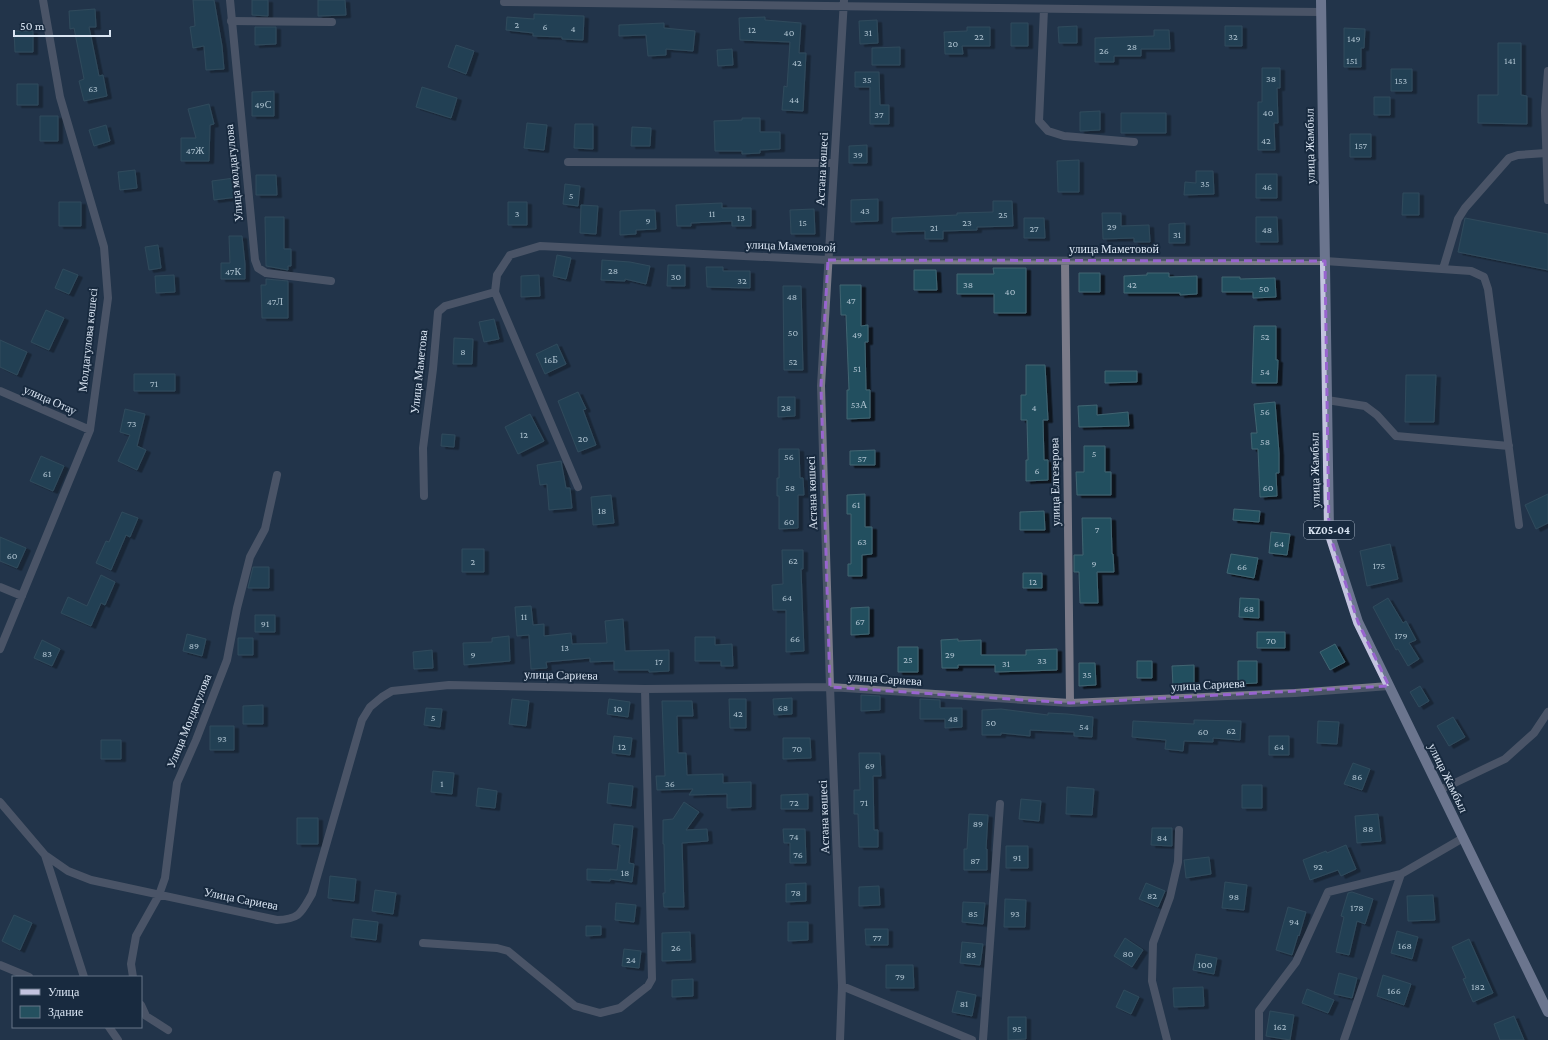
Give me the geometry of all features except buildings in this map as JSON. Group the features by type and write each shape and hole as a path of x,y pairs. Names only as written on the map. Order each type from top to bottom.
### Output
{"main road":[{"name":"улица Жамбыл","path":"1321,0 1329,532 1358,622 1548,1012"}],"street":[{"name":"Молдагулова көшесі","path":"0,649 90,430 108,298 104,247 60,97 44,0"},
{"name":"Улица молдагулова","path":"230,0 255,260 258,268 266,273 331,281"},
{"path":"504,2 844,3 1044,9 1322,12"},
{"name":"Астана көшесі","path":"840,1040 842,986 830,687 821,386 844,3"},
{"path":"1044,9 1039,122 1048,131 1064,136 1134,142"},
{"path":"231,21 332,22"},
{"path":"1548,71 1545,111 1548,200"},
{"path":"1443,269 1458,219 1470,202 1510,158 1518,155 1546,153"},
{"path":"568,162 834,163"},
{"name":"улица Маметовой","path":"495,292 497,275 510,255 540,246 828,260 1325,261 1471,271 1484,277 1488,289 1508,446"},
{"name":"улица Елгезерова","path":"1065,261 1070,703"},
{"path":"495,292 578,487"},
{"name":"Улица Маметова","path":"424,496 423,448 433,369 438,312 444,306 495,292"},
{"name":"улица Отау","path":"0,391 90,430"},
{"path":"1327,400 1365,406 1377,415 1396,436 1508,446 1519,525"},
{"name":"Улица Молдагулова","path":"132,976 131,964 136,936 160,895 165,878 177,783 196,740 227,660 237,608 250,557 265,529 277,475"},
{"path":"0,587 22,596"},
{"name":"улица Сариева","path":"382,697 392,691 449,685 645,690 830,687 1070,703 1295,693 1389,686"},
{"path":"423,943 497,948 508,951 575,1006 600,1013 620,1008 648,986 652,980 645,690"},
{"name":"Улица Сариева","path":"46,855 68,871 91,880 277,920 290,920 302,912 312,894 362,720 370,707 382,697"},
{"path":"1440,790 1505,759 1534,733 1548,712"},
{"path":"0,802 46,855 84,976"},
{"path":"983,1040 1000,804"},
{"path":"1167,1040 1152,981 1153,943 1170,896 1178,862 1180,830"},
{"path":"1259,1040 1259,1011 1296,962 1328,892 1401,874 1463,838"},
{"path":"1344,1040 1401,874"},
{"path":"0,965 27,976"},
{"path":"842,986 972,1040"},
{"path":"142,1007 146,1016 168,1030"},
{"path":"110,1028 118,1040"}],"highlighted area":[{"path":"828,260 1325,261 1329,532 1358,622 1389,686 1070,703 830,687 821,386"}]}
